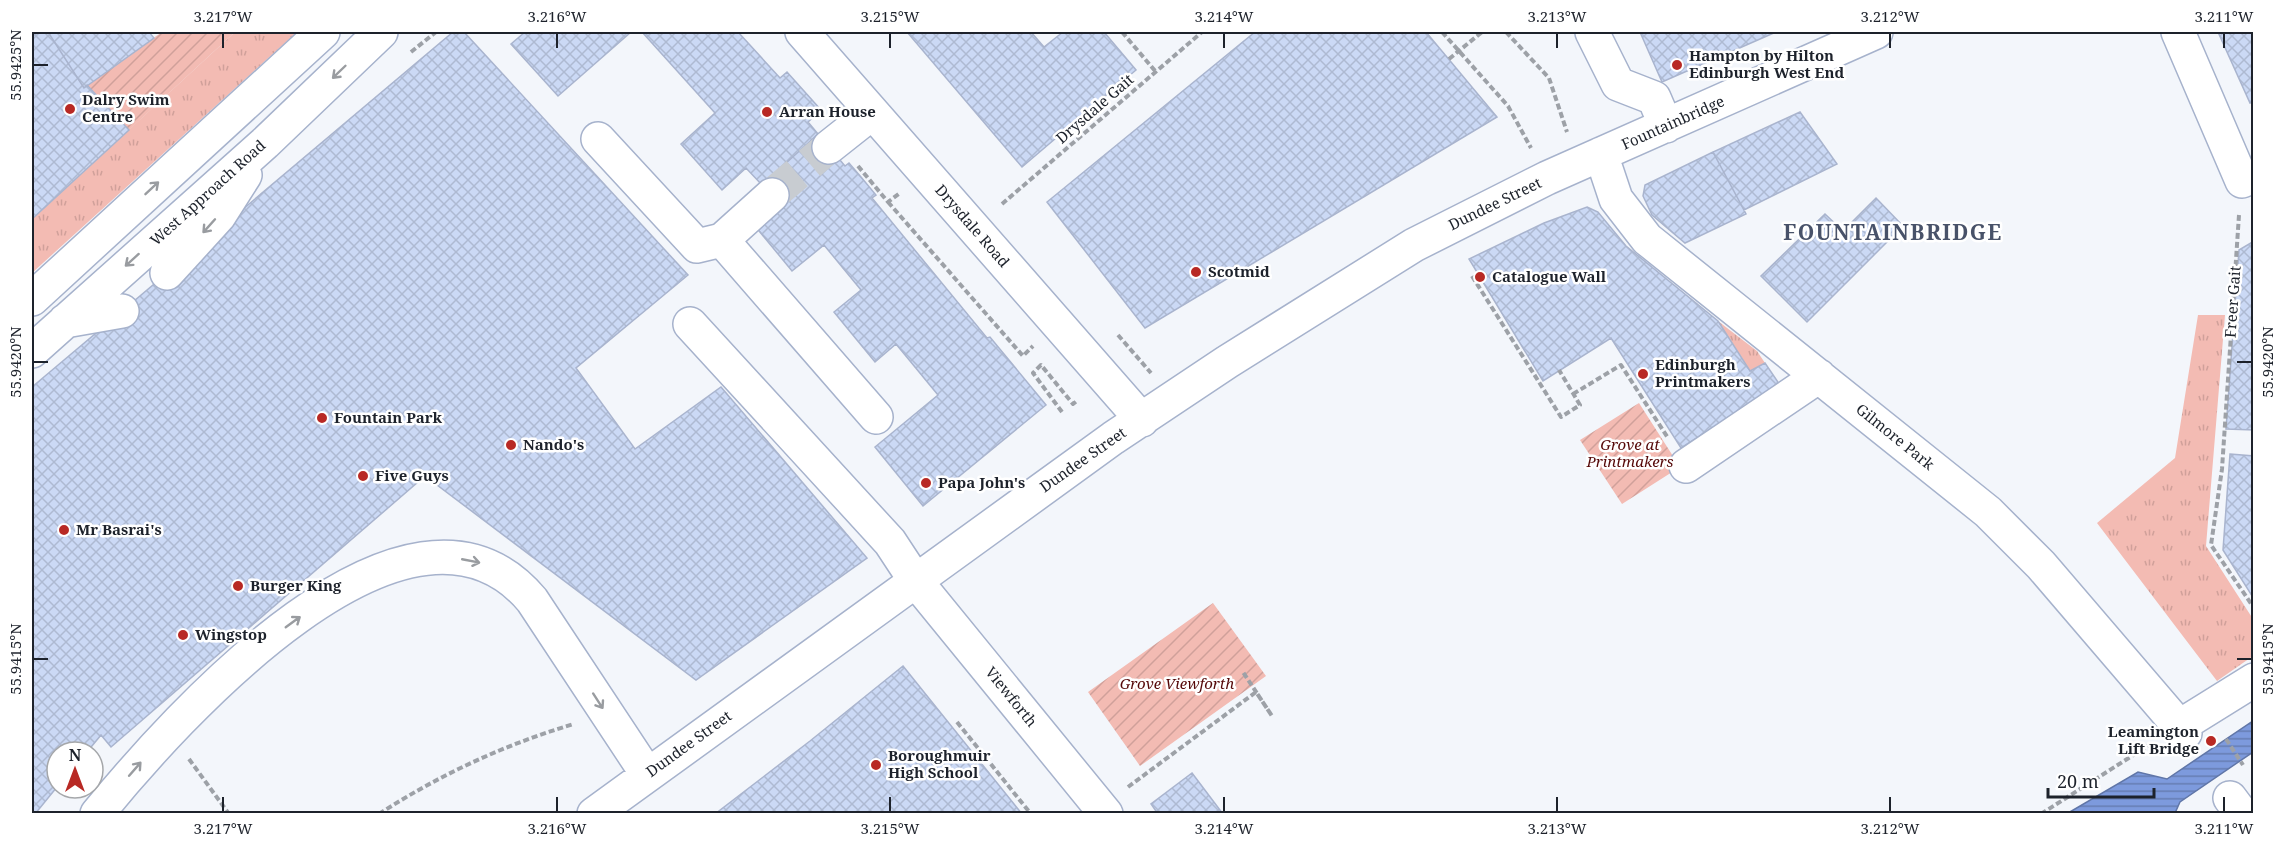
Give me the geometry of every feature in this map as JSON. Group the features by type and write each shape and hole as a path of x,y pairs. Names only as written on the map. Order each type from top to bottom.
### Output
{"street":[{"path":"32,299 323,32"},
{"name":"West Approach Road","path":"32,351 265,143 381,32"},
{"name":"Drysdale Road","path":"802,32 1142,420"},
{"path":"1592,32 1618,84 1654,98 1666,126"},
{"name":"Fountainbridge","path":"1589,159 1875,32"},
{"path":"2178,32 2248,178"},
{"path":"829,147 872,113"},
{"path":"598,139 697,246 722,240 771,195"},
{"path":"167,273 219,216 265,143"},
{"name":"Dundee Street","path":"594,813 915,580 1227,362 1414,244 1589,159"},
{"name":"Gilmore Park","path":"1589,159 1647,239 1988,512 2041,565 2183,730"},
{"path":"722,240 876,417"},
{"path":"63,322 122,311"},
{"name":"Viewforth","path":"690,324 890,542 915,580 1103,810"},
{"path":"1686,466 1819,376"},
{"path":"97,813 134,768 212,687 257,648 345,587 374,572 430,558 459,558 483,563 516,581 532,600 648,774"},
{"path":"2183,730 2253,680"}],"path":[{"path":"1122,32 1156,72"},
{"name":"Drysdale Gait","path":"1002,204 1202,32"},
{"path":"1442,32 1508,105 1547,178"},
{"path":"1449,59 1482,32"},
{"path":"1506,32 1549,78 1589,159"},
{"path":"866,175 1023,356 1034,345"},
{"name":"Freer Gait","path":"2248,178 2222,469 2211,545 2253,608"},
{"path":"888,202 903,191"},
{"path":"1472,276 1561,417 1580,405 1559,370"},
{"path":"1573,394 1621,364 1686,466"},
{"path":"1062,412 1033,373 1041,365 1073,404 1080,399"},
{"path":"1103,810 1256,692 1272,716 1243,672"},
{"path":"380,813 418,789 527,738 606,714"},
{"path":"957,722 1032,813"},
{"path":"2041,813 2183,730"},
{"path":"2223,735 2242,764"}],"green space":[{"path":"162,32 235,32 129,130 87,85"},
{"path":"235,32 297,32 32,273 32,219"},
{"path":"2198,315 2225,315 2206,546 2253,619 2253,656 2217,681 2097,523 2175,458"},
{"path":"1718,321 1757,351 1765,363 1750,371"},
{"name":"Grove at Printmakers","path":"1639,403 1680,467 1622,504 1580,440"},
{"name":"Grove Viewforth","path":"1213,603 1266,676 1140,766 1088,692"}],"water":[{"path":"2253,721 2253,752 2180,802 2175,813 2068,813 2138,772 2167,779"}],"building":[{"name":"Dalry Swim Centre","path":"39,32 48,32 84,88 87,85 129,130 32,219 32,36"},
{"path":"48,32 149,32 154,38 84,88"},
{"name":"Fountain Park","path":"453,32 464,32 688,275 576,368 635,449 721,387 867,558 696,680 425,476 111,747 101,735 97,740 45,740 46,800 35,814 32,814 32,387"},
{"path":"525,32 631,32 558,96 511,44"},
{"name":"Arran House","path":"642,32 738,32 780,78 787,72 821,110 808,122 818,134 762,185 746,168 722,190 681,144 715,113"},
{"path":"907,32 1031,32 1044,47 1063,32 1104,32 1136,70 1022,167"},
{"path":"1255,32 1426,32 1497,117 1145,328 1047,202"},
{"name":"Hampton by Hilton Edinburgh West End","path":"1640,32 1776,32 1662,82"},
{"path":"2218,32 2254,32 2254,102 2250,103"},
{"path":"1800,112 1837,164 1744,210 1713,152"},
{"path":"818,134 845,166 849,163 861,177 876,195 872,198 987,338 990,337 1046,405 923,506 875,447 938,395 896,344 875,362 834,312 861,290 824,245 792,271 755,226 762,185"},
{"path":"1713,152 1746,214 1685,243 1652,215 1643,196 1645,185"},
{"path":"1876,198 1903,226 1807,322 1761,276 1825,214 1843,231"},
{"path":"1587,207 1598,212 1626,246 1718,321 1750,371 1765,363 1780,385 1681,448 1611,338 1543,381 1469,259 1544,223"},
{"path":"2254,241 2254,430 2226,429 2239,250"},
{"path":"2230,454 2254,456 2254,599 2223,550"},
{"name":"Boroughmuir High School","path":"903,666 1022,814 715,814 810,741"},
{"path":"1192,773 1223,814 1158,814 1151,804"}],"tunnel":[{"path":"772,195 829,147"}],"place":[{"name":"Hampton by Hilton Edinburgh West End","path":"1677,65"},
{"name":"Dalry Swim Centre","path":"70,109"},
{"name":"Arran House","path":"767,112"},
{"name":"Scotmid","path":"1196,272"},
{"name":"Catalogue Wall","path":"1480,277"},
{"name":"Edinburgh Printmakers","path":"1643,374"},
{"name":"Fountain Park","path":"322,418"},
{"name":"Nando's","path":"511,445"},
{"name":"Five Guys","path":"363,476"},
{"name":"Papa John's","path":"926,483"},
{"name":"Mr Basrai's","path":"64,530"},
{"name":"Burger King","path":"238,586"},
{"name":"Wingstop","path":"183,635"},
{"name":"Leamington Lift Bridge","path":"2211,741"},
{"name":"Boroughmuir High School","path":"876,765"}],"district":[{"name":"FOUNTAINBRIDGE","path":"1893,233"}]}
